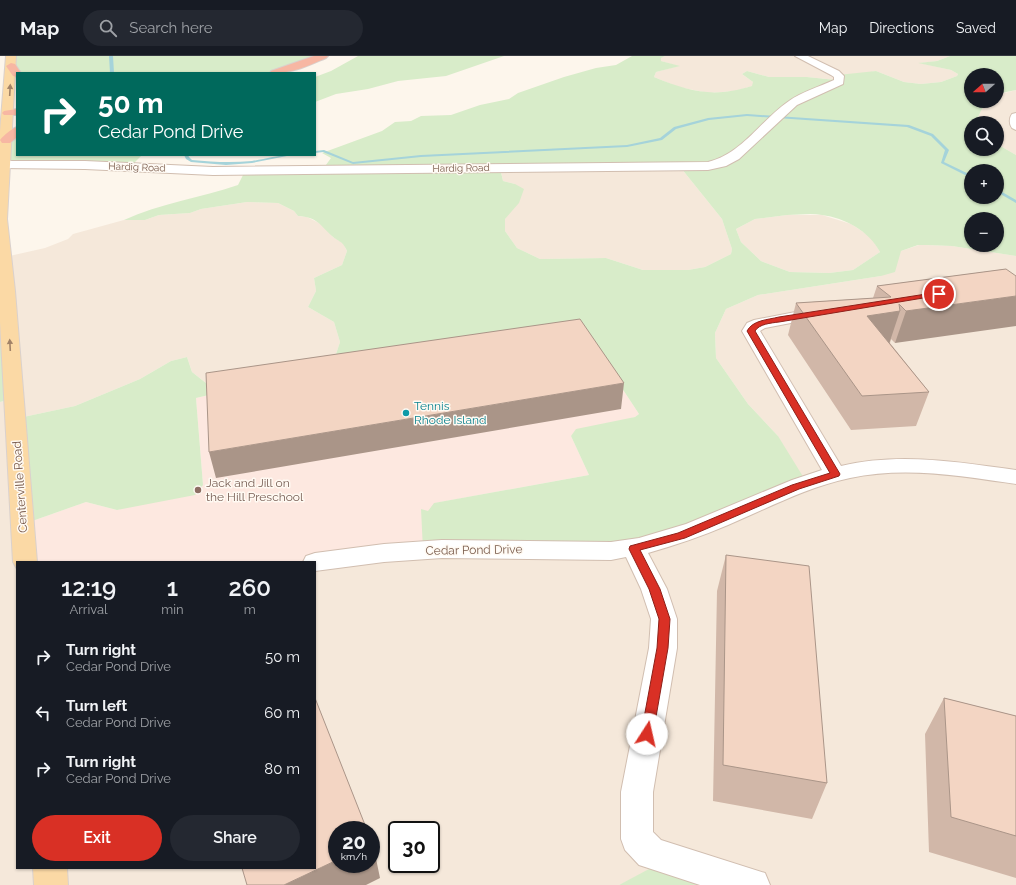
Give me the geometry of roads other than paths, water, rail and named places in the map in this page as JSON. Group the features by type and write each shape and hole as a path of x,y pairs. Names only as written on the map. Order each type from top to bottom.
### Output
{"highway":[{"path":"279,72 323,56"},
{"path":"300,72 334,59"},
{"path":"6,140 16,132"}],"main road":[{"name":"Centerville Road","path":"13,65 1,187 0,218 7,291 25,561"},
{"name":"Centerville Road","path":"0,364 14,412"},
{"path":"50,869 51,885"}],"street":[{"name":"Hardig Road","path":"4,165 101,166 213,171 693,167 714,165 730,159 801,98 840,82 839,76 835,73 800,56"},
{"path":"1016,116 1016,126"},
{"path":"835,474 751,331 753,327 760,324 839,310"},
{"name":"Cedar Pond Drive","path":"316,562 384,552 442,549 611,551 634,549 681,535 796,487 835,474 859,470 916,465 952,468 1016,477"},
{"path":"634,549 654,589 664,619 663,648 637,792 637,839 651,853 753,885"}],"waterway":[{"path":"111,56 112,72"},
{"path":"316,152 323,151 353,163 421,156 627,146 661,139 675,128 709,119 747,115 908,126 932,135 947,150 942,162 964,173"},
{"path":"186,156 191,161 226,164 252,162 285,156"},
{"path":"1004,194 1016,202"}],"place":[{"name":"Tennis Rhode Island","path":"406,413"},
{"name":"Jack and Jill on the Hill Preschool","path":"198,490"}]}
